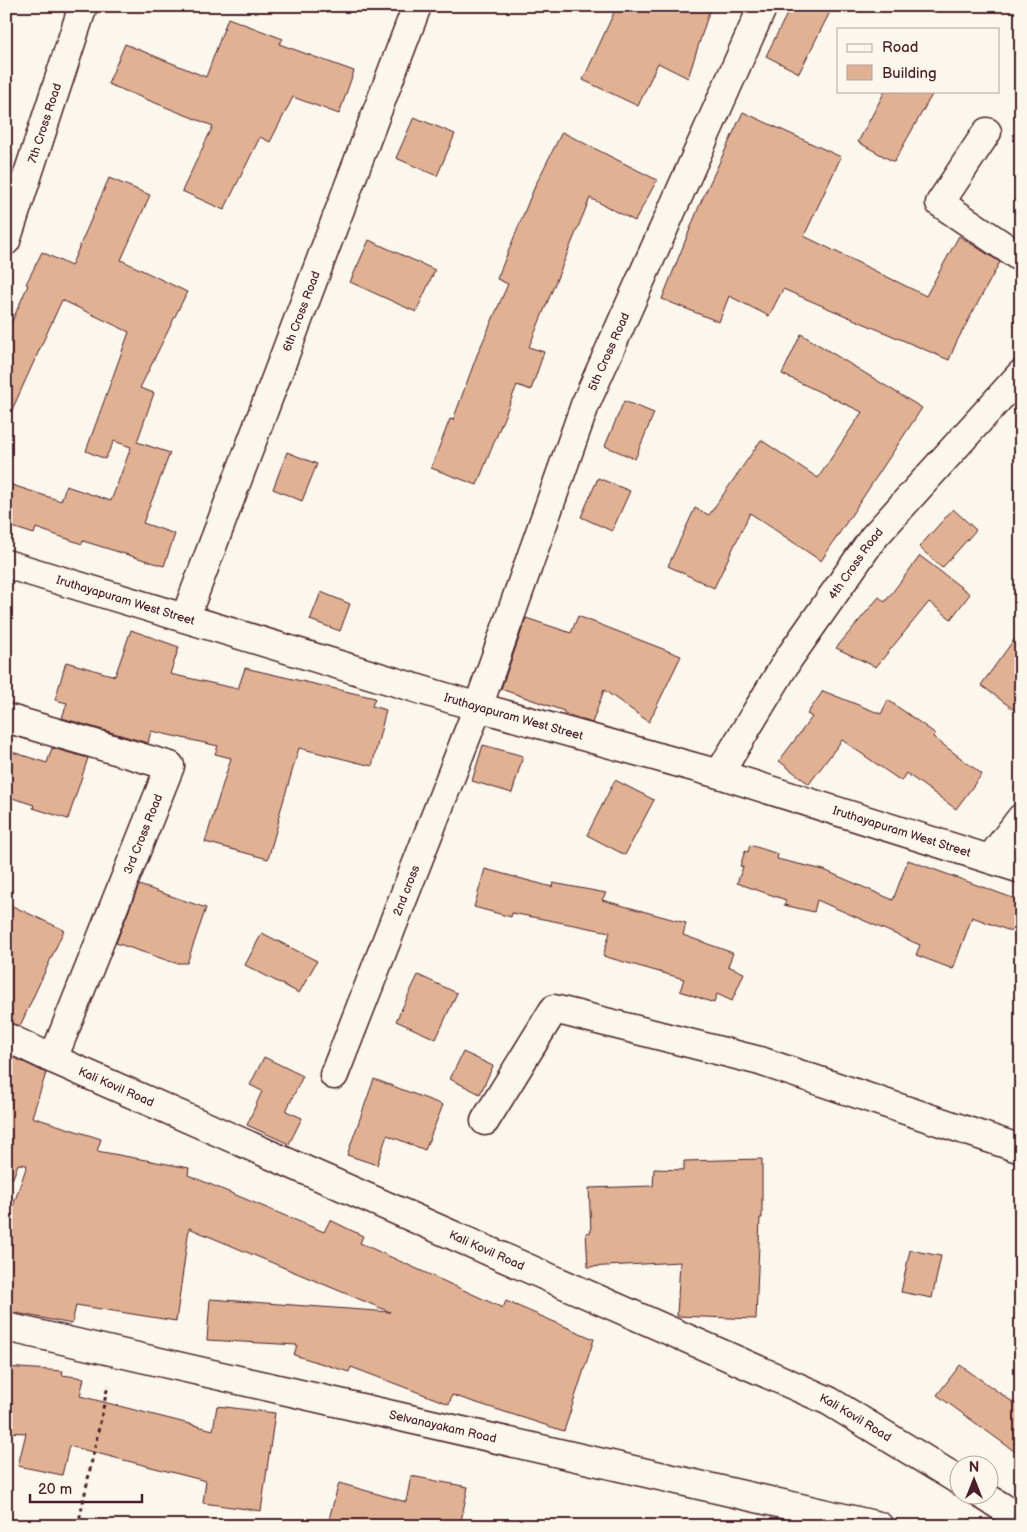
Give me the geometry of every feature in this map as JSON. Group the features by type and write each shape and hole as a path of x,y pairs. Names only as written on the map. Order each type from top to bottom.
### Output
{"street":[{"name":"7th Cross Road","path":"6,242 83,6"},
{"name":"6th Cross Road","path":"185,618 418,6"},
{"name":"5th Cross Road","path":"478,707 585,405 763,6"},
{"path":"986,132 940,203 1021,258"},
{"name":"4th Cross Road","path":"718,774 789,658 873,538 1021,374"},
{"name":"Iruthayapuram West Street","path":"6,564 478,707 718,774 1021,869"},
{"name":"2nd cross","path":"334,1075 478,707"},
{"name":"3rd Cross Road","path":"6,718 170,766 52,1059"},
{"path":"990,859 1021,818"},
{"path":"485,1121 554,1009 760,1060 1021,1148"},
{"name":"Kali Kovil Road","path":"6,1037 52,1059 829,1401 950,1476"},
{"name":"Selvanayakam Road","path":"6,1327 879,1526"},
{"path":"997,1504 1021,1519"}],"path":[{"path":"78,1526 115,1353"}],"building":[{"path":"617,6 711,6 688,78 658,63 638,106 583,80"},
{"path":"791,6 833,6 799,73 766,56"},
{"path":"228,18 283,39 279,44 354,71 339,114 293,97 270,142 260,137 224,210 182,191 213,126 108,84 125,44 206,77"},
{"path":"884,92 933,92 894,162 858,142"},
{"path":"743,112 841,157 804,236 926,296 959,236 1000,262 957,341 949,360 783,289 769,316 729,296 719,322 662,299 700,204"},
{"path":"414,117 455,134 437,176 396,158"},
{"path":"562,132 657,180 635,221 590,198 529,347 544,352 531,390 517,385 477,485 431,468 450,419 453,420 477,355 508,284 497,279 535,186"},
{"path":"109,178 150,195 121,260 187,292 140,388 154,393 137,442 170,453 143,523 175,534 164,566 83,541 82,544 36,528 34,534 6,525 6,483 61,501 66,486 111,501 131,447 114,441 105,459 86,451 129,332 62,300 6,423 6,335 28,285 26,284 42,252 71,266"},
{"path":"369,240 435,270 416,312 350,282"},
{"path":"801,334 922,408 821,561 750,513 714,588 668,566 695,508 709,515 761,440 818,478 862,412 782,374"},
{"path":"624,401 654,413 635,459 605,446"},
{"path":"287,452 317,464 302,501 273,489"},
{"path":"598,478 630,491 612,531 581,517"},
{"path":"953,509 976,530 942,568 919,547"},
{"path":"920,556 970,594 951,619 929,602 876,667 836,648 879,597 885,602"},
{"path":"321,592 350,604 340,631 310,620"},
{"path":"578,616 681,656 649,722 604,690 592,723 501,689 526,618 571,633"},
{"path":"131,630 179,647 170,674 238,689 245,668 375,698 372,706 386,710 372,766 299,748 268,859 205,842 231,758 215,754 218,746 151,731 148,743 62,718 67,703 55,700 66,662 115,676"},
{"path":"1021,630 1021,715 981,685"},
{"path":"823,691 881,714 888,700 936,734 933,737 982,774 956,809 906,773 901,781 842,740 809,784 779,761 812,717 807,714"},
{"path":"483,745 523,756 512,793 472,781"},
{"path":"52,748 88,758 68,819 33,808 34,805 6,796 6,750 47,763"},
{"path":"615,780 654,800 625,855 587,835"},
{"path":"750,845 778,854 777,859 824,870 893,900 908,860 1021,901 1021,935 972,917 953,969 916,955 920,945 817,900 814,912 784,905 786,900 737,883 743,867 740,866 745,851 748,852"},
{"path":"485,869 552,887 553,883 606,893 602,900 686,923 683,935 733,953 728,966 744,973 732,1001 717,994 714,1003 680,991 684,979 603,956 610,932 512,913 511,917 474,907"},
{"path":"139,885 206,908 187,963 175,963 116,943"},
{"path":"6,903 64,930 20,1026 6,1022"},
{"path":"262,933 317,961 299,993 245,965"},
{"path":"418,975 457,993 436,1039 396,1021"},
{"path":"463,1052 493,1066 480,1094 450,1079"},
{"path":"11,1056 46,1073 32,1117 101,1139 97,1151 189,1168 188,1175 324,1232 330,1220 363,1236 360,1243 503,1308 506,1301 594,1339 564,1431 452,1395 449,1404 351,1367 349,1372 294,1355 297,1345 207,1340 210,1299 390,1312 189,1228 176,1321 76,1305 72,1324 6,1311 6,1227 27,1165 18,1164 13,1178 6,1177 6,1071"},
{"path":"264,1057 303,1076 286,1111 302,1118 289,1144 247,1125 262,1091 250,1085"},
{"path":"374,1079 443,1105 425,1150 387,1135 377,1165 347,1155"},
{"path":"762,1159 762,1218 760,1218 756,1319 677,1316 680,1262 588,1267 586,1233 591,1232 589,1188 653,1186 654,1169 684,1170 684,1161"},
{"path":"910,1250 941,1256 932,1298 901,1292"},
{"path":"960,1365 1021,1408 1021,1456 937,1395"},
{"path":"6,1367 63,1371 62,1375 84,1378 80,1396 213,1430 217,1406 275,1413 261,1511 203,1503 206,1481 69,1446 62,1475 18,1466 26,1433 6,1432"},
{"path":"411,1476 468,1487 460,1526 327,1526 339,1483 406,1502"}]}
